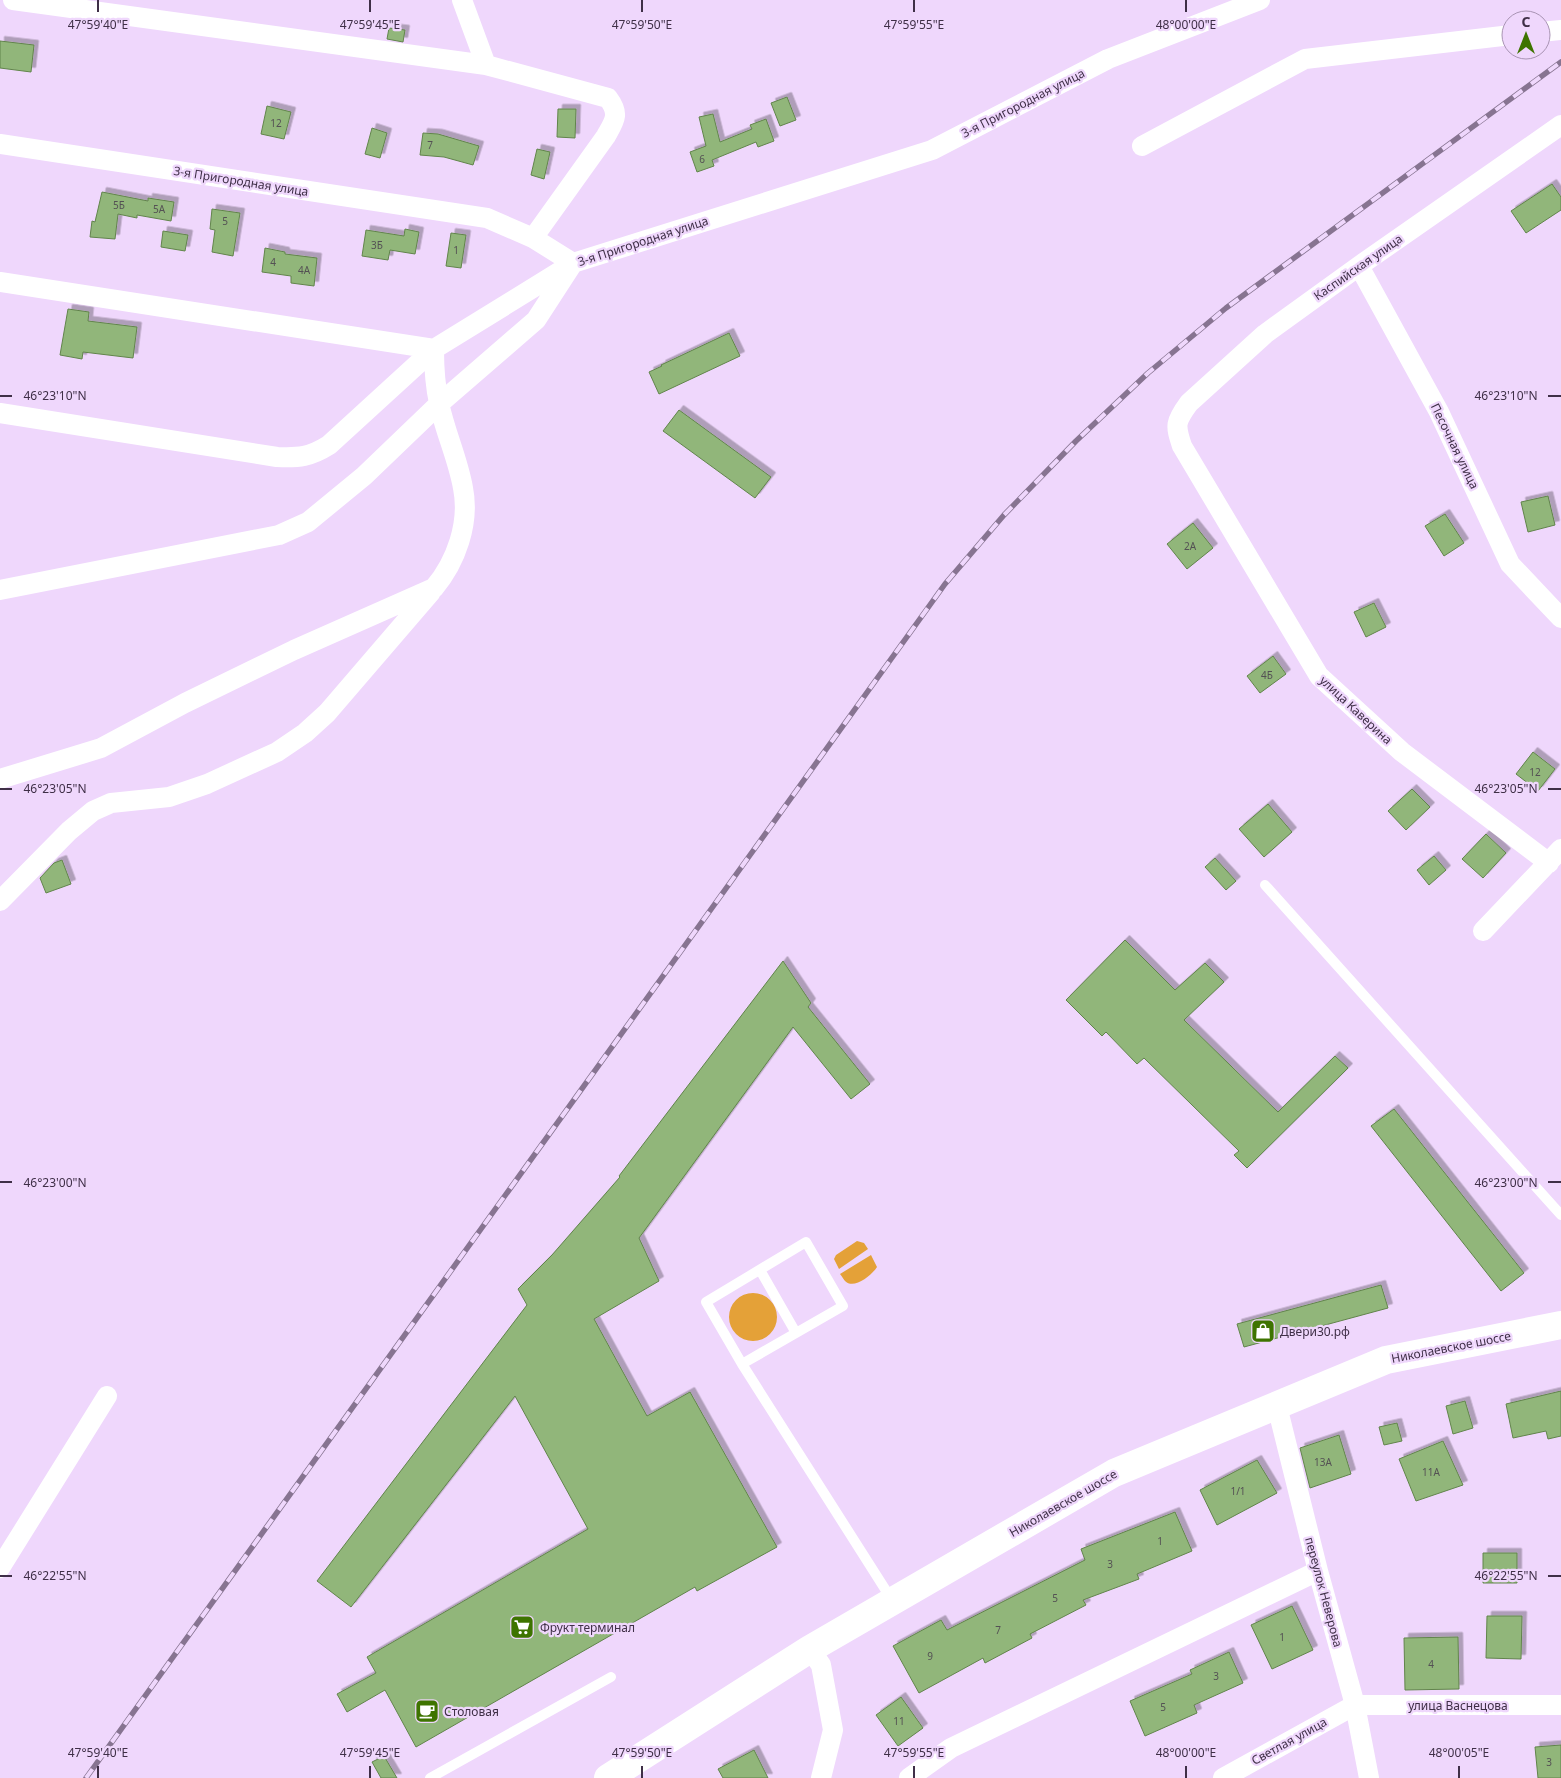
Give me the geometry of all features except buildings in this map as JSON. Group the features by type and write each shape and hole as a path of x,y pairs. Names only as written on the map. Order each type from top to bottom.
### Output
{"main road":[{"name":"Николаевское шоссе","path":"608,1778 810,1648 1114,1473 1386,1360 1561,1325"}],"street":[{"path":"13,0 486,65 608,98 615,109 614,121 606,136 533,238"},
{"path":"462,0 486,65"},
{"name":"3-я Пригородная улица","path":"0,144 488,218 533,238 573,264 932,150 1108,59 1260,0"},
{"path":"1142,146 1305,59 1501,36"},
{"name":"Каспийская улица","path":"1176,430 1180,415 1189,403 1265,334 1358,266 1561,125"},
{"path":"0,413 277,457 303,457 318,452 329,445 434,349 573,264"},
{"path":"0,590 279,535 308,522 350,487 439,404 536,320 573,264"},
{"name":"Песочная улица","path":"1358,266 1439,412 1510,564 1561,618"},
{"path":"0,282 434,349"},
{"path":"0,901 69,831 93,811 111,803 169,797 207,784 277,752 305,733 327,713 444,576 458,548 464,511 464,489 439,404 435,380 434,349"},
{"name":"улица Каверина","path":"1176,430 1182,446 1319,676 1402,752 1555,856"},
{"path":"0,780 101,748 185,703 286,654 434,588"},
{"path":"1483,931 1555,856"},
{"path":"0,1568 107,1396"},
{"name":"переулок Неверова","path":"1277,1406 1318,1571 1355,1705 1369,1778"},
{"path":"909,1778 952,1748 1318,1571"},
{"path":"810,1648 821,1665 833,1730 821,1778"},
{"name":"улица Васнецова","path":"1355,1705 1561,1705"},
{"name":"Светлая улица","path":"1222,1778 1355,1705"}],"lane":[{"path":"1265,885 1561,1214"},
{"path":"742,1364 843,1306 806,1242 706,1302 742,1364 893,1601"},
{"path":"760,1270 796,1333"},
{"path":"430,1778 611,1677"}],"shaded area":[{"path":"857,1241 864,1243 868,1249 839,1269 834,1259 836,1255"},
{"path":"871,1255 877,1267 871,1274 858,1283 853,1284 845,1281 840,1274"},
{"path":"753,1293 762,1295 770,1300 775,1308 777,1317 775,1326 770,1334 762,1339 753,1341 744,1339 736,1334 731,1326 729,1317 731,1308 736,1300 744,1295"}],"railway":[{"path":"86,1778 945,584 1004,515 1076,441 1148,373 1226,308 1561,62"}],"place":[{"name":"Двери30.рф","path":"1263,1331"},
{"name":"Фрукт терминал","path":"522,1627"},
{"name":"Столовая","path":"427,1711"}]}
